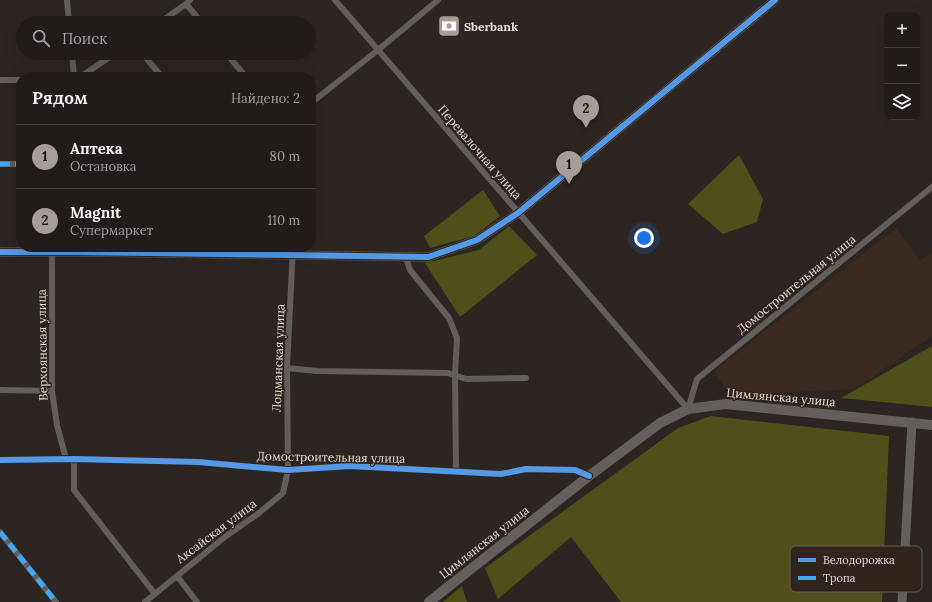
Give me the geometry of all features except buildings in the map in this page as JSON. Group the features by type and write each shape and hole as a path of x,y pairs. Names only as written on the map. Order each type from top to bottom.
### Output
{"main road":[{"name":"Цимлянская улица","path":"429,602 589,476 660,423 688,409 726,404 932,425"}],"street":[{"path":"67,0 68,16"},
{"name":"Перевалочная улица","path":"335,0 688,409"},
{"path":"316,99 438,0"},
{"path":"315,252 428,257 477,240 518,213 775,0"},
{"path":"169,16 188,2 197,16"},
{"path":"73,60 74,72"},
{"path":"88,72 106,60"},
{"path":"148,60 158,72"},
{"path":"232,60 242,72"},
{"path":"0,80 16,80"},
{"path":"0,164 16,164"},
{"name":"Домостроительная улица","path":"688,409 697,379 932,187"},
{"path":"0,252 52,252"},
{"name":"Верхоянская улица","path":"52,252 52,391 57,425 66,459"},
{"name":"Лоцманская улица","path":"288,470 287,368 293,252"},
{"path":"405,256 410,270 449,318 457,338 455,375 456,472"},
{"path":"287,368 317,371 448,373 466,379 526,378"},
{"path":"0,390 52,391"},
{"path":"905,546 912,422"},
{"path":"74,459 74,490 155,594"},
{"name":"Домостроительная улица","path":"0,460 74,459 198,462 288,470 350,466 501,474 526,469 575,470 589,476"},
{"name":"Аксайская улица","path":"145,602 226,536 259,513 282,493 288,470"},
{"path":"0,532 56,602"},
{"path":"177,576 197,602"},
{"path":"902,602 903,592"}],"shaded area":[{"path":"739,155 763,199 757,222 723,234 688,204"},
{"path":"483,190 500,216 474,236 430,248 424,236"},
{"path":"509,226 537,255 460,317 425,263 479,250"},
{"path":"896,228 920,261 932,252 932,336 855,389 730,395 714,371"},
{"path":"932,346 932,407 841,398"},
{"path":"711,416 889,436 884,546 790,546 790,592 882,592 882,602 621,602 571,537 498,599 485,568 678,428"},
{"path":"462,586 467,602 443,602"}],"marked path":[{"path":"0,164 16,164"},
{"path":"0,532 56,602"}],"cycle path":[{"path":"0,252 428,257 477,240 518,213 775,0"},
{"path":"0,460 74,459 198,462 288,470 350,466 501,474 526,469 575,470 589,476"}],"place":[{"name":"Sberbank","path":"449,26"},
{"name":"Magnit","path":"586,128"},
{"name":"Аптека","path":"569,184"}]}
